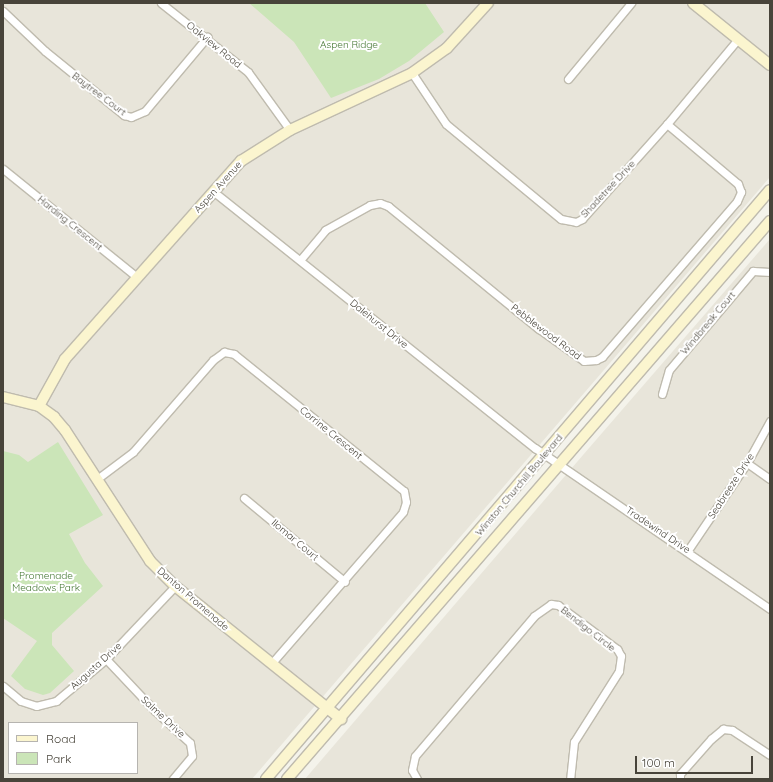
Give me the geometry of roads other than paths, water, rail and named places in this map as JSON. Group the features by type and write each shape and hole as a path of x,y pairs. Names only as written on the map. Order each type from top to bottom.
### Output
{"main road":[{"name":"Aspen Avenue","path":"39,406 65,359 241,161 290,130 412,74 446,48 488,3"},
{"path":"693,3 770,65"},
{"name":"Winston Churchill Boulevard","path":"266,779 545,455 770,190"},
{"name":"Winston Churchill Boulevard","path":"287,779 770,222"},
{"name":"Danton Promenade","path":"3,397 39,406 66,430 138,548 175,586 340,719"}],"street":[{"name":"Oakview Road","path":"161,3 248,72 290,130"},
{"path":"568,79 631,3"},
{"name":"Baytree Court","path":"3,11 44,51 124,115 131,117 145,111 207,38"},
{"name":"Shadetree Drive","path":"412,74 446,124 567,221 582,219 667,124 738,39"},
{"name":"Pebblewood Road","path":"301,259 325,230 370,205 380,203 388,206 539,329 584,361 596,360 602,356 732,207 741,192 738,184 667,124"},
{"name":"Harding Crescent","path":"3,169 138,277"},
{"name":"Dalehurst Drive","path":"214,192 301,259 465,394 545,455"},
{"name":"Windbreak Court","path":"662,394 669,370 753,271 770,272"},
{"name":"Corrine Crescent","path":"96,479 137,448 213,360 224,352 234,354 404,491 406,502 404,512 345,582 271,664"},
{"name":"Seabreeze Drive","path":"688,550 747,463 770,421"},
{"name":"Tradewind Drive","path":"545,455 688,550 770,608"},
{"path":"747,463 770,479"},
{"name":"Ilomar Court","path":"244,498 345,582"},
{"name":"Augusta Drive","path":"3,686 21,701 36,706 46,704 66,694 106,659 175,586"},
{"name":"Bendigo Circle","path":"417,779 412,770 415,756 534,616 550,604 558,605 617,649 621,656 619,671 574,742 570,779"},
{"name":"Salme Drive","path":"106,659 155,711 190,743 192,756 173,779"},
{"path":"680,779 680,774 710,739 723,729 732,730 770,756"}],"park label":[{"name":"Aspen Ridge","path":"349,45"},
{"name":"Promenade Meadows Park","path":"46,580"}]}
